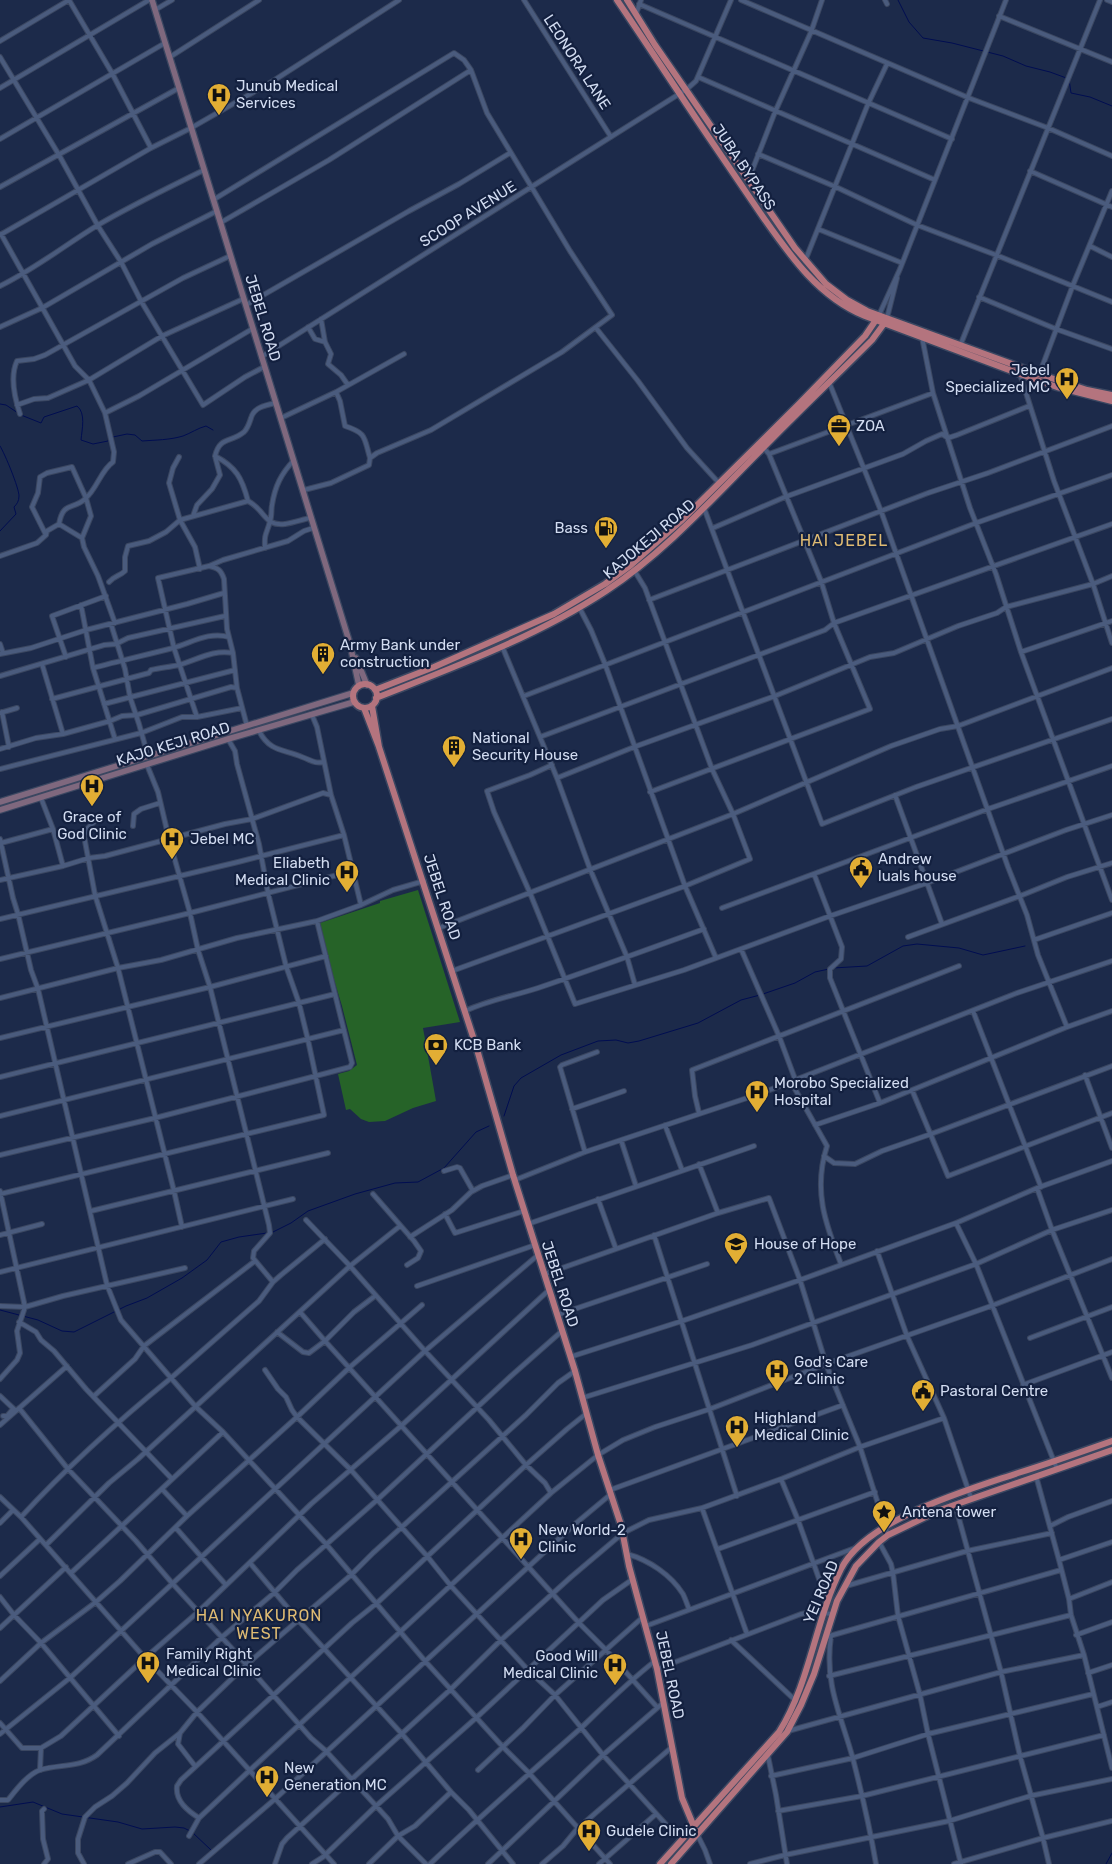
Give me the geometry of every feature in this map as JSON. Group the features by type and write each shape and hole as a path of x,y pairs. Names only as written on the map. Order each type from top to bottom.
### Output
{"main road":[{"name":"JEBEL ROAD","path":"151,0 252,329 304,490 313,528 350,644 367,685"},
{"name":"JUBA BYPASS","path":"617,0 774,232 806,274 844,306 877,318"},
{"name":"JUBA BYPASS","path":"627,0 655,45 805,261 820,278 838,293 877,318"},
{"path":"877,318 1083,395 1112,401"},
{"name":"KAJOKEJI ROAD","path":"374,690 530,626 580,600 605,584 650,549 819,384 865,336 877,318"},
{"path":"886,321 922,337 959,348 1020,374 1112,395"},
{"name":"KAJOKEJI ROAD","path":"376,698 502,646 579,607 606,591 634,570 704,508 829,382 886,321"},
{"name":"JEBEL ROAD","path":"350,644 359,686"},
{"path":"367,685 374,690 376,698 372,706 364,708 354,702 353,693 359,686 367,685"},
{"name":"KAJO KEJI ROAD","path":"0,802 353,693"},
{"name":"KAJO KEJI ROAD","path":"0,810 354,702"},
{"name":"JEBEL ROAD","path":"372,706 379,747"},
{"name":"JEBEL ROAD","path":"364,708 424,881 465,1011 623,1533 657,1669 660,1705 672,1747 684,1805 697,1834"},
{"name":"YEI ROAD","path":"660,1864 693,1825 779,1732 796,1700 827,1602 843,1566 860,1546 885,1526 928,1505 1112,1441"},
{"name":"YEI ROAD","path":"671,1864 787,1732 814,1674 828,1637 832,1614 844,1586 856,1566 879,1542 888,1535 921,1518 955,1504 1112,1450"}],"street":[{"path":"0,41 69,0 112,74 151,148"},
{"path":"0,88 151,0"},
{"path":"155,10 172,0"},
{"path":"170,57 259,0"},
{"path":"0,556 37,543 46,535 47,531 59,524 62,514 68,507 84,500 101,479 108,465 113,462 114,452 105,413 89,380 75,366 0,234 273,81 399,0"},
{"name":"LEONORA LANE","path":"524,0 611,137"},
{"name":"SCOOP AVENUE","path":"261,357 687,89 698,77 731,0"},
{"path":"741,0 887,64 1048,128 1112,156"},
{"path":"748,181 775,112 811,32 822,0"},
{"path":"886,321 902,263 969,98 1005,0"},
{"path":"959,348 1100,0"},
{"path":"1107,0 1112,2"},
{"path":"636,14 640,2 868,104 952,139"},
{"path":"999,16 1112,62"},
{"path":"0,139 165,43"},
{"path":"213,200 454,53 464,60 471,70 487,113 510,153 612,315 562,352 431,430 413,439 391,446 370,458"},
{"path":"0,57 59,155 98,226 121,262 141,301 203,405 245,377 264,367"},
{"path":"805,261 868,104 887,64"},
{"path":"220,224 320,165 471,70"},
{"path":"698,77 935,180"},
{"path":"0,188 179,88"},
{"path":"17,405 34,399 48,398 89,380 162,336 244,302 459,184 510,153"},
{"path":"758,154 836,187 917,225 1112,302"},
{"path":"0,286 23,274 98,226 145,199 204,170"},
{"path":"1030,171 1112,207"},
{"path":"1038,377 1072,286 1112,192"},
{"path":"0,327 42,308 152,244 216,211"},
{"path":"818,229 902,263"},
{"path":"1090,246 1112,257"},
{"path":"20,414 14,383 14,366 17,361 34,359 64,345 141,301 230,256"},
{"path":"877,318 900,269"},
{"path":"979,297 1056,329 1112,349"},
{"path":"321,319 325,342 331,354 328,364 341,375 348,385"},
{"path":"308,327 315,339 325,342"},
{"path":"596,328 687,448 718,482"},
{"path":"105,413 183,371 252,329"},
{"path":"922,337 933,393 962,482 993,566 1021,652 1112,900"},
{"path":"281,418 336,392 404,354"},
{"path":"1020,374 1044,451 1093,584 1112,643"},
{"path":"829,382 881,511 1020,896 1049,983 1067,1027"},
{"path":"304,490 331,483 369,465 370,458 364,435 358,430 346,426 336,392"},
{"path":"769,454 933,393"},
{"path":"193,516 197,506 212,489 220,475 215,456 216,451 225,440 238,436 248,428 254,412 262,406 276,403"},
{"path":"948,438 1030,406"},
{"path":"649,600 928,492 1011,465 1112,426"},
{"path":"712,528 785,497 903,454 942,434 948,438"},
{"path":"650,792 870,709 834,623 821,582 769,454 763,447"},
{"path":"215,456 227,462 236,472 248,501 257,506 270,521 279,524 310,518"},
{"path":"179,457 173,468 169,483 180,520 195,546 200,569"},
{"path":"265,548 264,534 270,521 277,484 281,474 294,460"},
{"path":"46,535 32,507 38,493 40,477 46,473 72,467 86,498 91,516 82,538 86,555 98,576 106,596 116,644 148,756"},
{"path":"524,696 976,523 1112,475"},
{"path":"109,582 114,576 120,575 125,571 125,557 128,546 149,541 166,532 180,520 248,501"},
{"path":"704,508 822,824 972,767 1112,719"},
{"path":"59,524 82,538"},
{"path":"540,737 825,630 834,623 1112,524"},
{"path":"197,717 174,648 158,578 200,569 288,541 313,528"},
{"path":"209,566 222,572 225,616 233,653 237,688 247,726"},
{"path":"452,971 685,886 750,859 733,814 712,770 645,588 634,570"},
{"path":"557,778 634,747 697,726 775,696 874,656 894,653 996,613 1006,607 1093,584 1112,576"},
{"path":"0,644 2,653 31,648 86,630 224,593"},
{"path":"66,657 52,616 78,608 81,605 106,596"},
{"path":"81,605 93,668 115,740"},
{"path":"579,607 605,664 685,886 716,958"},
{"path":"0,676 90,649 116,644 128,638 225,616"},
{"path":"1021,652 1112,621"},
{"path":"93,668 174,648 206,636 221,634 229,636"},
{"path":"502,646 552,765 590,869 627,957 635,985"},
{"path":"52,699 149,673 151,670 179,664 214,652 224,651 233,653"},
{"path":"42,664 63,734"},
{"path":"438,928 733,814 807,784 892,746 940,729 958,726 1112,668"},
{"path":"104,704 235,670"},
{"path":"0,749 36,738 63,734 122,716 137,715 231,687 237,688"},
{"path":"9,747 1,713 17,708"},
{"path":"0,769 141,733 182,718 242,708"},
{"path":"312,715 317,727 331,795 344,835 361,906"},
{"path":"259,731 264,740 272,747 304,757 314,763 324,762"},
{"path":"0,1379 14,1364 20,1353 17,1331 25,1307 0,1193 324,1115 317,1076 299,1003 286,966 235,751 228,739"},
{"path":"147,765 158,792 198,950 210,987 217,1023 237,1096 270,1233 252,1253 255,1261 273,1282"},
{"path":"552,765 530,776 487,791 499,825 530,893 576,1004 716,958 927,883 1066,830 1112,815"},
{"path":"722,908 988,809 1112,766"},
{"path":"0,880 63,866 89,858 106,856 225,824 252,820 323,793 331,795"},
{"path":"895,795 942,924"},
{"path":"41,798 53,829 63,866"},
{"path":"133,826 134,814 141,809 160,803"},
{"path":"95,821 84,836 96,896 128,1006 182,1227"},
{"path":"53,829 1,841 8,878 28,951 31,970 38,989 72,1138 100,1248 107,1285 121,1320 196,1406 223,1432 326,1544 377,1603 385,1616 610,1864"},
{"path":"0,919 344,835"},
{"path":"908,937 1067,877 1112,863"},
{"path":"0,959 353,871"},
{"path":"814,874 842,947 841,959 830,969 830,978 880,1103"},
{"path":"0,998 118,968 161,960 238,938 317,921 361,906 393,890 424,881"},
{"path":"1034,940 1112,914"},
{"path":"0,1155 155,1118 317,1076 351,1065 317,921"},
{"path":"465,1011 485,1002 537,988 627,957 704,928"},
{"path":"741,949 779,1036 793,1080 827,1146 824,1156 820,1197 826,1225 841,1264"},
{"path":"0,1038 210,987 326,956"},
{"path":"410,1237 482,1186 514,1177 793,1080 1017,993 1112,961"},
{"path":"699,1112 692,1070 959,966"},
{"path":"0,1077 335,994"},
{"path":"973,1011 1025,1146 1052,1230 1112,1378"},
{"path":"815,1125 880,1103 1067,1027 1112,1011"},
{"path":"0,1116 344,1030"},
{"path":"585,1152 560,1068 562,1065 597,1052"},
{"path":"824,1156 834,1163 855,1164 882,1151 1112,1066"},
{"path":"1085,1075 1112,1148"},
{"path":"912,1090 948,1176 1112,1113"},
{"path":"572,1109 624,1092"},
{"path":"665,1125 682,1170"},
{"path":"621,1140 636,1186"},
{"path":"528,1224 754,1146"},
{"path":"91,1211 328,1154"},
{"path":"570,1357 800,1280 956,1223 1039,1188 1112,1161"},
{"path":"699,1164 718,1213"},
{"path":"444,1171 456,1167 460,1168 473,1191"},
{"path":"373,1194 421,1251 418,1258 407,1265"},
{"path":"544,1274 718,1213 769,1198 800,1280 826,1364 860,1447 888,1535"},
{"path":"0,1272 293,1199"},
{"path":"598,1199 616,1249"},
{"path":"582,1398 752,1345 976,1264 1052,1230 1112,1210"},
{"path":"445,1214 455,1232 524,1211"},
{"path":"306,1220 478,1407 504,1436 526,1465 545,1483 551,1493"},
{"path":"956,1223 976,1264 1057,1469"},
{"path":"0,1235 42,1224"},
{"path":"46,1545 320,1292 400,1226"},
{"path":"654,1235 737,1496"},
{"path":"21,1517 118,1422 259,1301 273,1282 325,1239"},
{"path":"418,1286 535,1245"},
{"path":"877,1251 907,1336 944,1418 970,1489 971,1498"},
{"path":"0,1734 71,1677 274,1488 326,1443 425,1351 538,1255"},
{"path":"189,1836 199,1818 248,1771 551,1493 598,1455 623,1440 654,1427 710,1409 826,1364 991,1306 1112,1259"},
{"path":"94,1396 135,1359 144,1346 255,1261"},
{"path":"557,1315 707,1264"},
{"path":"0,1306 25,1307 107,1285 185,1268"},
{"path":"0,1723 22,1748 42,1748 61,1736 144,1658 198,1612 300,1516 549,1290"},
{"path":"278,1332 303,1352 309,1353 325,1341 354,1312 375,1296"},
{"path":"0,1681 41,1643 96,1602 350,1367 422,1305"},
{"path":"1030,1338 1112,1307"},
{"path":"300,1312 579,1623 632,1679 660,1705 488,1864"},
{"path":"19,1322 34,1330 86,1389 172,1479"},
{"path":"0,1800 8,1800 27,1780 40,1770 90,1761 119,1736 222,1637 274,1593 297,1570 377,1500 562,1331"},
{"path":"1023,1385 1112,1352"},
{"path":"3,1416 7,1416 16,1409 67,1366"},
{"path":"265,1370 286,1397 297,1417 326,1443 476,1614 528,1670 555,1695 604,1755 672,1831"},
{"path":"84,1864 78,1853 78,1839 85,1817 127,1783 154,1753 180,1733 197,1712 246,1664 351,1575 504,1436 558,1382 575,1371"},
{"path":"0,1396 16,1409 68,1469 148,1554 311,1738 326,1751 388,1819 398,1836 426,1864"},
{"path":"199,1864 275,1799 610,1492 843,1406"},
{"path":"0,1424 16,1409"},
{"path":"199,1818 189,1811 178,1798 176,1791 181,1780 324,1648 377,1603 566,1428 587,1413"},
{"path":"275,1864 282,1844 452,1689 501,1640 623,1533 649,1520 702,1508 737,1496 860,1447 944,1418"},
{"path":"71,1573 223,1432"},
{"path":"1036,1476 1112,1768"},
{"path":"781,1479 798,1520 827,1602"},
{"path":"162,1489 187,1516"},
{"path":"718,1549 875,1492"},
{"path":"0,1497 21,1517 144,1658 197,1712 248,1771 334,1864"},
{"path":"1050,1526 1068,1517 1112,1501"},
{"path":"955,1504 1001,1672 1020,1756 1043,1838 1048,1864"},
{"path":"702,1508 734,1593 747,1634"},
{"path":"0,1523 13,1510"},
{"path":"176,1528 226,1585"},
{"path":"844,1586 967,1551 1052,1533"},
{"path":"0,1576 40,1539"},
{"path":"879,1542 891,1564 898,1616 920,1694 960,1863"},
{"path":"1059,1560 1112,1542"},
{"path":"646,1626 860,1546"},
{"path":"627,1554 636,1556 662,1571 683,1594 689,1609"},
{"path":"250,1562 274,1593 477,1819 513,1864"},
{"path":"0,1628 66,1567"},
{"path":"876,1864 853,1758 839,1716 829,1676 828,1637 979,1592 1061,1570"},
{"path":"312,1864 326,1855 376,1806 476,1718 610,1594 633,1578"},
{"path":"1069,1599 1112,1582"},
{"path":"0,1597 71,1677 119,1736"},
{"path":"657,1669 801,1614 812,1612 832,1614"},
{"path":"829,1676 1071,1615"},
{"path":"478,1770 555,1695 644,1617"},
{"path":"1076,1635 1112,1622"},
{"path":"731,1640 801,1705"},
{"path":"787,1732 1001,1672 1084,1656"},
{"path":"430,1864 477,1819 582,1727 632,1679 655,1661"},
{"path":"1088,1673 1112,1665"},
{"path":"771,1776 853,1758 928,1734 1093,1694"},
{"path":"1097,1707 1112,1702"},
{"path":"180,1733 178,1744 195,1766"},
{"path":"778,1811 862,1796 1104,1735"},
{"path":"1106,1744 1112,1743"},
{"path":"542,1864 563,1846 578,1829 672,1747"},
{"path":"40,1770 42,1748"},
{"path":"767,1755 787,1864"},
{"path":"750,1864 950,1821 1030,1796 1112,1779"},
{"path":"369,1864 398,1836 414,1826 451,1792"},
{"path":"44,1809 42,1811 42,1830 48,1859 44,1864"},
{"path":"599,1864 656,1814"},
{"path":"954,1864 1043,1838 1112,1821"},
{"path":"697,1834 710,1864"},
{"path":"128,1864 155,1852 163,1853 171,1864"}],"green space":[{"path":"418,890 460,1022 423,1028 436,1101 413,1108 385,1121 369,1122 361,1119 350,1109 346,1110 338,1074 349,1071 357,1065 342,1006 317,924 380,903 380,901"}],"waterway":[{"path":"898,0 909,22 923,38 1003,56 1026,66 1050,72 1069,79 1071,93 1090,97 1112,106"},
{"path":"0,404 6,405 18,413"},
{"path":"21,415 41,423 44,417 77,406 82,413 81,440 93,444 108,441 110,438"},
{"path":"113,437 127,434 135,435 142,441 157,440 183,436 206,426 213,430"},
{"path":"0,446 17,486 19,496 18,502 14,507 16,514 0,531"},
{"path":"833,968 867,966 903,946 917,944 959,948 983,955 1025,946"},
{"path":"763,994 795,983 815,972 829,969"},
{"path":"504,1116 514,1086 521,1078 561,1055 598,1041 616,1040 628,1043 639,1041 698,1023 741,1000 760,995"},
{"path":"271,1233 291,1223 308,1211 355,1194 395,1183 418,1182 444,1168 476,1132 489,1126"},
{"path":"0,1310 38,1320 62,1331 74,1332 126,1306 147,1298 182,1278 207,1260 221,1242 267,1233"},
{"path":"0,1807 33,1802 62,1814 118,1822 142,1829 175,1827 190,1831"},
{"path":"193,1833 211,1850"},
{"path":"1106,1864 1112,1853"}],"place":[{"name":"Junub Medical Services","path":"219,116"},
{"name":"Jebel Specialized MC","path":"1067,400"},
{"name":"ZOA","path":"839,447"},
{"name":"Bass","path":"606,549"},
{"name":"Army Bank under construction","path":"323,675"},
{"name":"National Security House","path":"454,768"},
{"name":"Grace of God Clinic","path":"92,807"},
{"name":"Jebel MC","path":"172,860"},
{"name":"Andrew luals house","path":"861,889"},
{"name":"Eliabeth Medical Clinic","path":"347,893"},
{"name":"KCB Bank","path":"436,1066"},
{"name":"Morobo Specialized Hospital","path":"757,1113"},
{"name":"House of Hope","path":"736,1265"},
{"name":"God's Care 2 Clinic","path":"777,1392"},
{"name":"Pastoral Centre","path":"923,1412"},
{"name":"Highland Medical Clinic","path":"737,1448"},
{"name":"Antena tower","path":"884,1533"},
{"name":"New World-2 Clinic","path":"521,1560"},
{"name":"Family Right Medical Clinic","path":"148,1684"},
{"name":"Good Will Medical Clinic","path":"615,1686"},
{"name":"New Generation MC","path":"267,1798"},
{"name":"Gudele Clinic","path":"589,1852"}],"district":[{"name":"HAI JEBEL","path":"844,540"},
{"name":"HAI NYAKURON WEST","path":"259,1624"}]}
